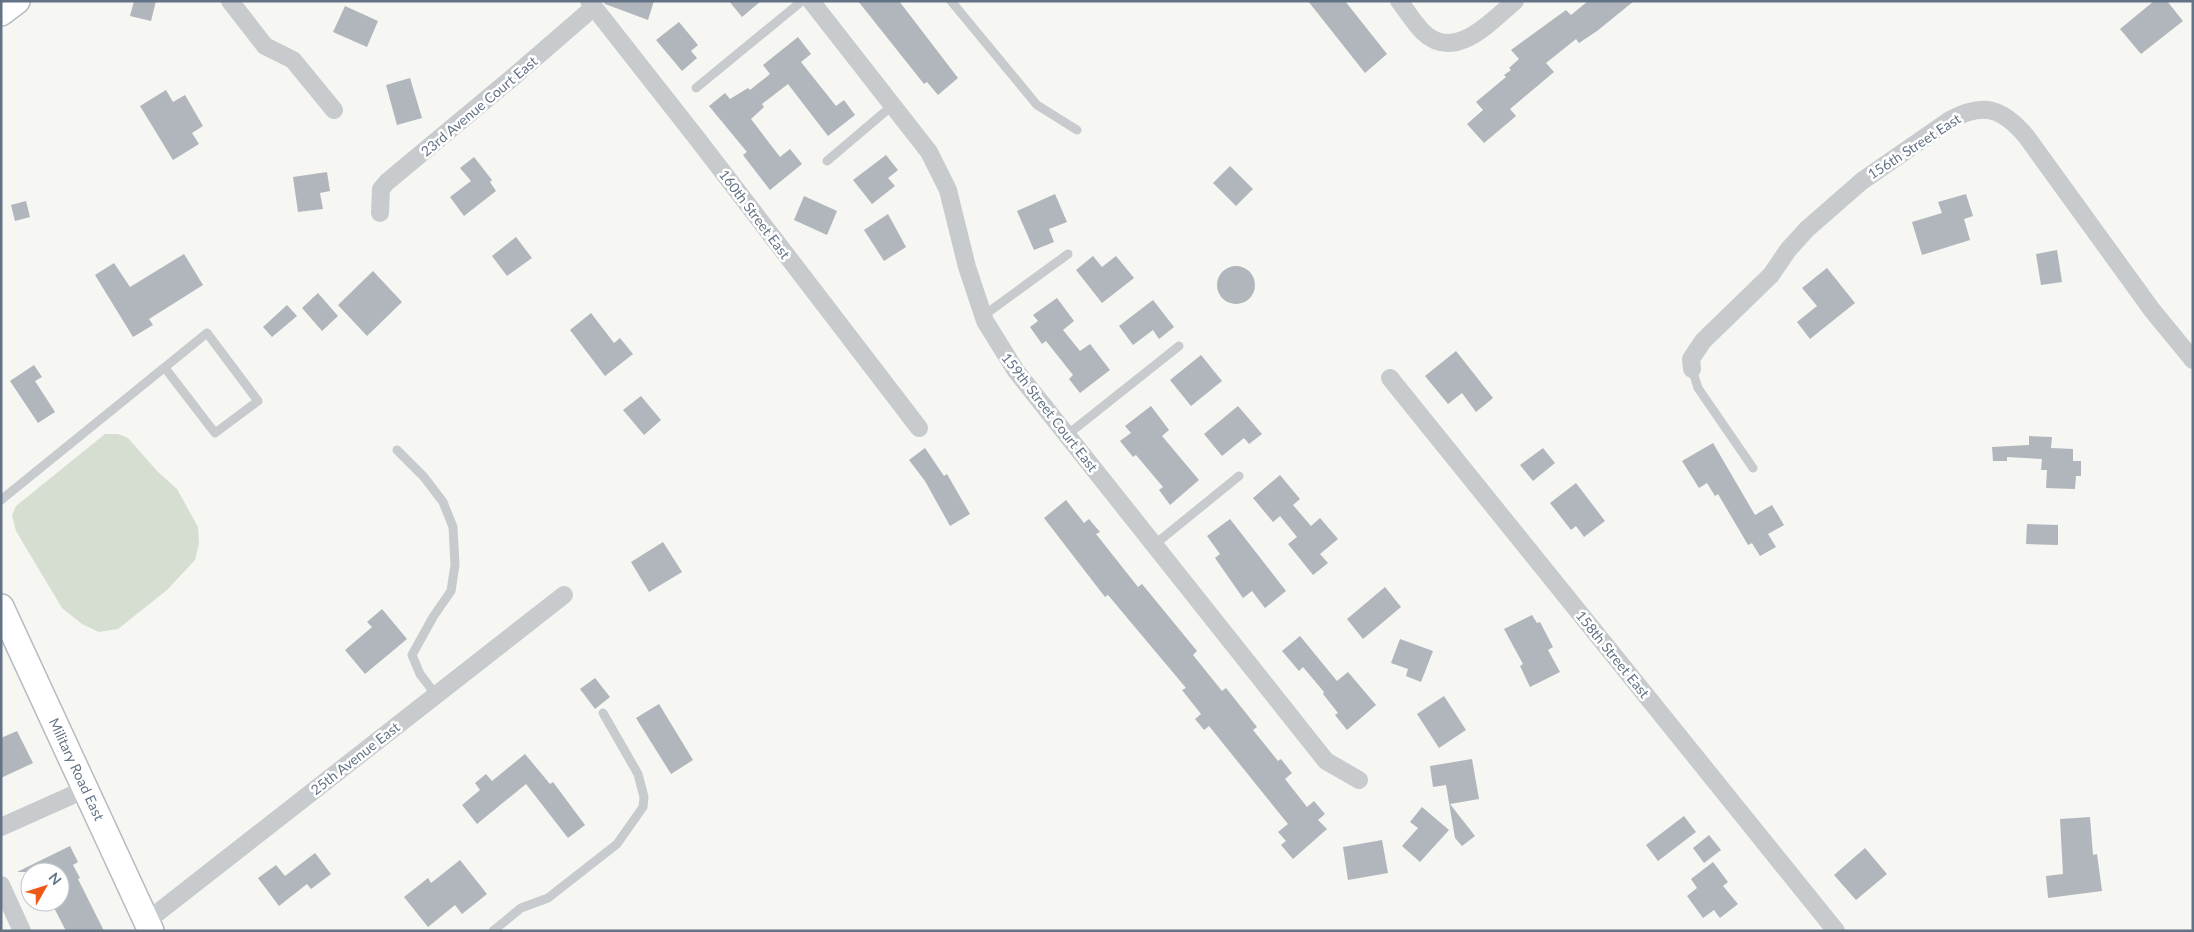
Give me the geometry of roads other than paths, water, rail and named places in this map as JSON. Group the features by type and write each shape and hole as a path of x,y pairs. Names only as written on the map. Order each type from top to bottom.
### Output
{"street":[{"path":"1,13 17,1"},
{"path":"230,1 265,46 293,60 334,110"},
{"name":"159th Street Court East","path":"811,1 929,152 948,190 967,267 983,316 1011,365 1326,761 1359,780"},
{"path":"1399,1 1424,33 1442,43 1449,44 1465,41 1515,1"},
{"name":"23rd Avenue Court East","path":"380,213 381,189 387,182 540,55 591,4"},
{"name":"160th Street East","path":"591,4 704,146 919,428"},
{"name":"156th Street East","path":"1692,369 1691,359 1703,341 1771,275 1788,250 1807,229 1862,181 1950,120 1962,114 1984,109 2006,115 2026,136 2152,310 2193,360"},
{"name":"158th Street East","path":"1390,378 1836,931"},
{"name":"25th Avenue East","path":"149,926 436,695 564,595"},
{"name":"Military Road East","path":"1,607 149,926"},
{"path":"1,827 86,788"},
{"path":"1,885 22,931"}],"lane":[{"path":"696,88 802,1"},
{"path":"951,1 1037,105 1077,130"},
{"path":"827,161 893,105"},
{"path":"983,316 1068,254"},
{"path":"1,500 207,333 258,401 216,433 165,368"},
{"path":"1067,435 1179,346"},
{"path":"1692,369 1698,388 1753,468"},
{"path":"397,450 424,477 443,502 452,527 455,565 451,591 433,617 412,656 420,674 436,695"},
{"path":"1154,545 1239,476"},
{"path":"493,931 521,908 548,898 617,844 643,807 644,797 638,774 603,713"}]}
